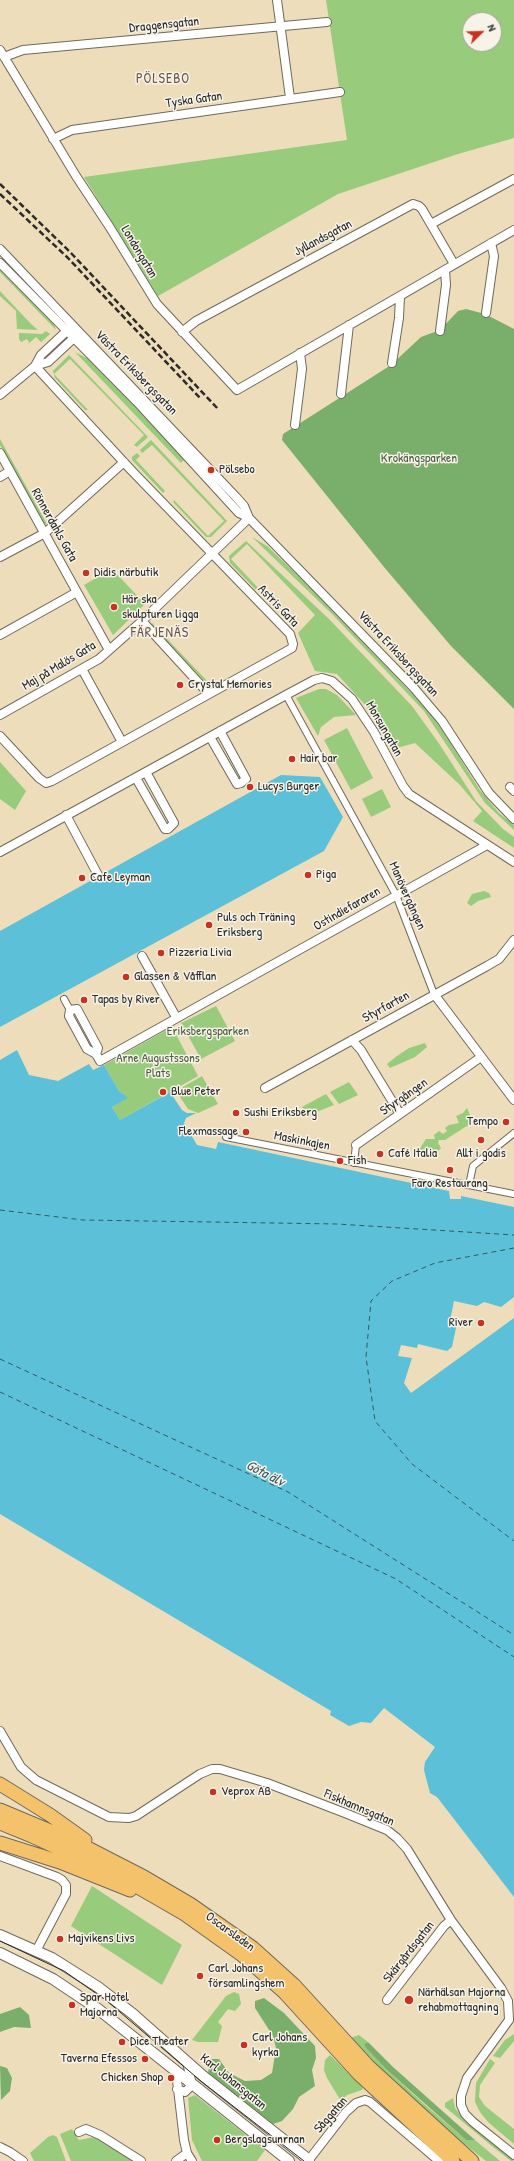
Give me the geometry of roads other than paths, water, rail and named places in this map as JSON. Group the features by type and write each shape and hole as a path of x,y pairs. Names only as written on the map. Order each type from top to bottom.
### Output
{"highway":[{"path":"0,1784 50,1814 110,1858"},
{"name":"Oscarsleden","path":"0,1810 40,1825 110,1858 190,1904 253,1948 294,1985 368,2066 472,2161"},
{"name":"Oscarsleden","path":"0,1823 117,1875 160,1900 213,1934 264,1973 358,2074 453,2161"},
{"path":"0,1843 60,1862 160,1900"}],"street":[{"path":"277,0 290,98"},
{"name":"Draggensgatan","path":"2,54 23,50 327,22"},
{"name":"Londongatan","path":"2,54 53,139 153,298 182,332 238,390 514,230"},
{"name":"Tyska Gatan","path":"53,139 72,130 340,92"},
{"path":"431,224 513,182"},
{"name":"Jyllandsgatan","path":"182,332 196,321 409,206 419,206 454,264"},
{"path":"486,313 494,256 491,243"},
{"name":"Västra Eriksbergsgatan","path":"0,249 70,328"},
{"name":"Västra Eriksbergsgatan","path":"0,263 77,335 239,512 249,518 353,623 427,703 442,721 484,787 502,808 514,819"},
{"path":"440,331 446,285 445,270"},
{"path":"392,364 399,318 400,296"},
{"path":"341,394 349,325"},
{"path":"0,395 35,366 41,355 70,328"},
{"path":"35,366 48,362 77,335"},
{"path":"295,425 302,369 300,353"},
{"name":"Astris Gata","path":"0,736 39,778 46,783 285,652 292,648 293,644 290,634 124,462 35,366"},
{"name":"Rönnerdahls Gata","path":"0,453 109,650"},
{"path":"0,557 45,533 124,462"},
{"path":"0,477 10,472"},
{"name":"Maj på Malös Gata","path":"0,715 82,669 109,650 142,621 249,518"},
{"path":"0,635 77,592"},
{"path":"142,621 208,693"},
{"path":"82,669 122,742"},
{"name":"Monsungatan","path":"0,852 286,695 318,679 332,680 352,699 363,714 403,786 409,794 514,862"},
{"name":"Manövergången","path":"286,695 396,895 434,994 514,1100"},
{"path":"210,737 236,784 245,781 246,779 220,731"},
{"path":"136,778 165,829 168,829 174,823 146,772"},
{"path":"66,815 98,875"},
{"name":"Ostindiefararen","path":"64,999 70,1010 77,1010 98,1048 96,1054 100,1060 300,950 487,844"},
{"name":"Styrfarten","path":"265,1088 499,959 514,940"},
{"path":"142,956 176,1017"},
{"path":"352,1040 361,1050 400,1114"},
{"name":"Styrgången","path":"354,1163 356,1146 481,1057"},
{"path":"468,1185 473,1166 514,1133"},
{"name":"Maskinkajen","path":"226,1137 514,1194"},
{"name":"Fiskhamnsgatan","path":"0,1731 21,1767 36,1780 109,1817 129,1818 136,1816 200,1774 212,1769 220,1768 266,1783 387,1830 407,1849 452,1920 506,1994 510,2009 511,2021 466,2078 462,2086 461,2105 465,2114 473,2122 514,2155"},
{"path":"0,1856 57,1877 66,1885 66,1894 36,1951"},
{"name":"Skärgårdsgatan","path":"386,2000 444,1926 452,1920"},
{"name":"Karl Johansgatan","path":"0,1935 36,1951 98,1987 133,2014 187,2062 309,2160"},
{"name":"Karl Johansgatan","path":"0,1953 53,1979 76,1994 289,2161"},
{"path":"177,2089 185,2092 192,2085 187,2062"},
{"path":"176,2072 177,2089 187,2153 192,2161"},
{"name":"Såggatan","path":"309,2160 346,2112 361,2101 370,2102 439,2161"},
{"path":"79,2132 86,2129 100,2135 141,2161"},
{"path":"0,2147 23,2161"},
{"path":"176,2161 187,2153"}],"water":[{"path":"281,775 320,777 343,817 324,851 0,1027 0,931"},
{"name":"Göta älv","path":"17,1050 29,1075 58,1081 89,1064 93,1070 104,1065 119,1091 128,1098 112,1107 120,1120 172,1091 174,1098 182,1110 187,1113 196,1113 186,1118 184,1123 197,1145 216,1149 218,1142 449,1191 450,1199 461,1199 461,1196 514,1207 514,1897 437,1797 430,1793 424,1770 425,1762 435,1747 384,1708 371,1723 361,1722 349,1726 330,1715 331,1711 0,1514 0,1060"}],"tram line":[{"path":"0,1941 64,1971 107,2001 202,2082 304,2161"}],"railway":[{"path":"0,184 71,253 219,410"},
{"path":"0,194 68,258 201,399"}],"place":[{"name":"Pölsebo","path":"211,470"},
{"name":"Didis närbutik","path":"86,573"},
{"name":"Här ska skulpturen ligga","path":"114,607"},
{"name":"Crystal Memories","path":"180,685"},
{"name":"Hair bar","path":"292,759"},
{"name":"Lucys Burger","path":"250,787"},
{"name":"Piga","path":"308,875"},
{"name":"Cafe Leyman","path":"82,878"},
{"name":"Puls och Träning Eriksberg","path":"209,925"},
{"name":"Pizzeria Livia","path":"161,953"},
{"name":"Glassen & Våfflan","path":"126,977"},
{"name":"Tapas by River","path":"84,1000"},
{"name":"Blue Peter","path":"163,1092"},
{"name":"Sushi Eriksberg","path":"236,1113"},
{"name":"Tempo","path":"506,1122"},
{"name":"Flexmassage","path":"246,1132"},
{"name":"Allt i godis","path":"481,1140"},
{"name":"Café Italia","path":"380,1154"},
{"name":"Fish","path":"340,1161"},
{"name":"Faro Restaurang","path":"450,1170"},
{"name":"River","path":"481,1323"},
{"name":"Veprox AB","path":"213,1792"},
{"name":"Majvikens Livs","path":"60,1939"},
{"name":"Carl Johans församlingshem","path":"200,1976"},
{"name":"Närhälsan Majorna rehabmottagning","path":"409,2000"},
{"name":"Spar Hotel Majorna","path":"72,2005"},
{"name":"Dice Theater","path":"122,2042"},
{"name":"Carl Johans kyrka","path":"244,2045"},
{"name":"Taverna Efessos","path":"145,2059"},
{"name":"Chicken Shop","path":"171,2078"},
{"name":"Bergslagsunrnan","path":"217,2140"}],"district":[{"name":"PÖLSEBO","path":"163,79"},
{"name":"FÄRJENÄS","path":"160,633"}],"park label":[{"name":"Krokängsparken","path":"419,459"},
{"name":"Eriksbergsparken","path":"208,1032"},
{"name":"Arne Augustssons Plats","path":"158,1066"}]}
